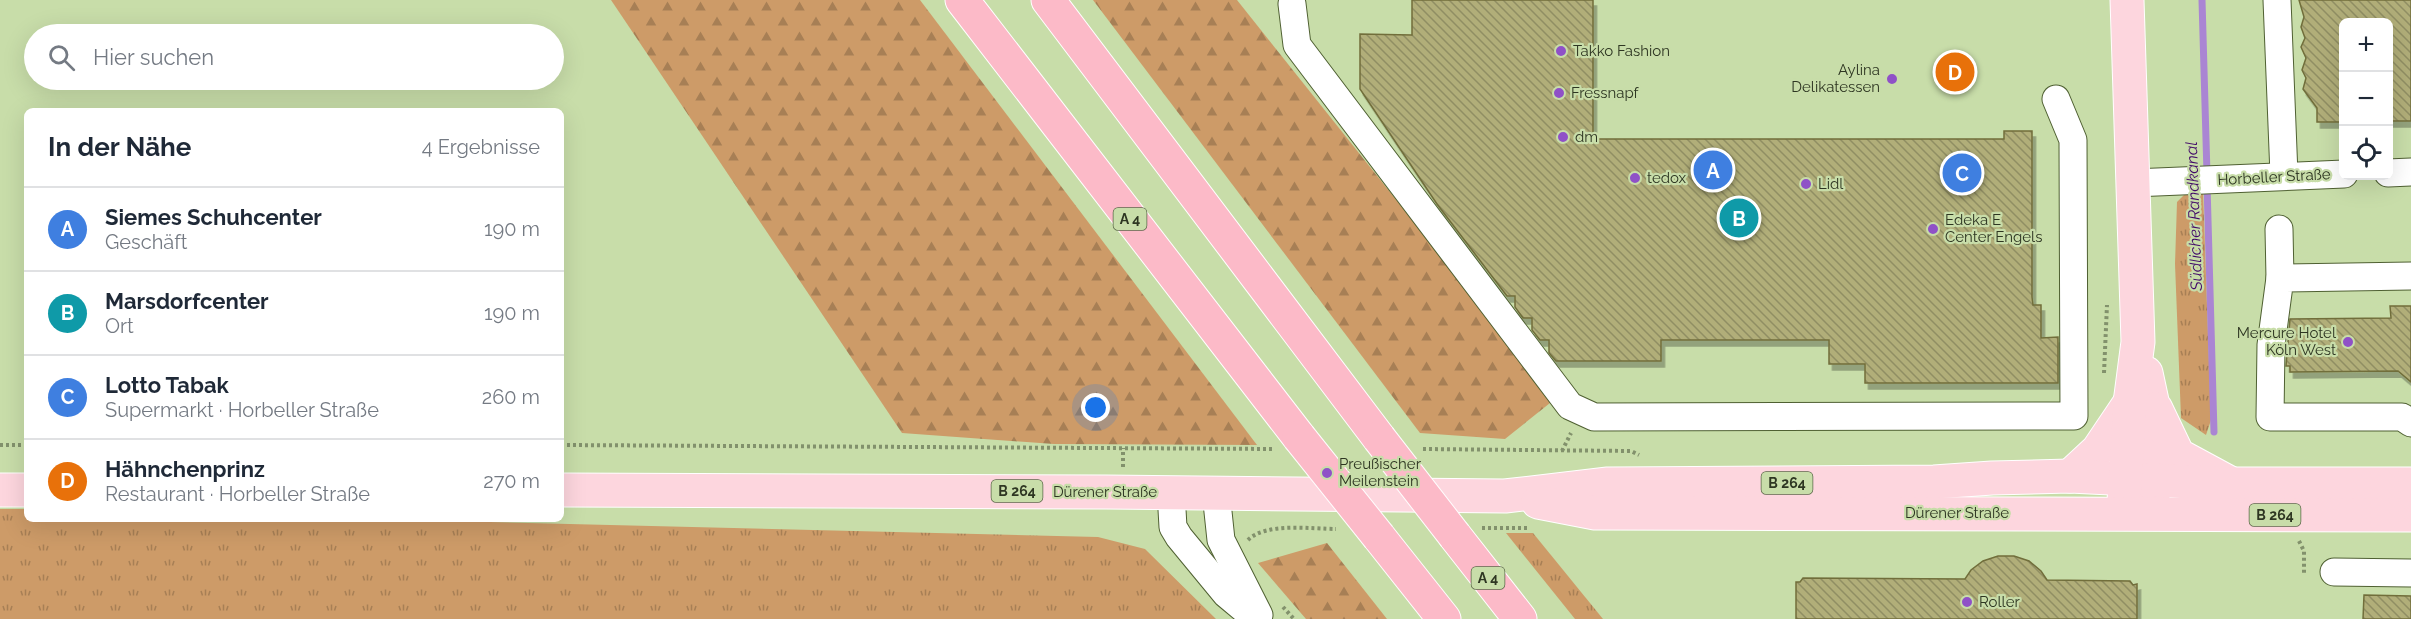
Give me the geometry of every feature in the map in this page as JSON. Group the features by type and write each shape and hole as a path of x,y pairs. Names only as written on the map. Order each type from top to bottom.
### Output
{"highway":[{"name":"A 4","path":"962,0 1287,443 1379,537 1444,619"},
{"name":"A 4","path":"1048,0 1379,438 1520,619"}],"main road":[{"path":"2127,0 2141,402 2138,514"},
{"path":"2070,476 2098,450 2141,402"},
{"name":"B 264","path":"2141,402 2178,455 2232,484"},
{"name":"Dürener Straße","path":"564,490 1171,492 1504,496 1608,484 1934,483 1992,477 2070,476 2232,484 2411,484"},
{"path":"0,490 24,490"},
{"name":"Dürener Straße","path":"1504,496 1595,513 2411,515"}],"street":[{"path":"2277,0 2284,175"},
{"path":"1292,4 1297,45 1570,406 1594,417 2074,416 2073,140 2056,99"},
{"path":"2393,173 2411,172"},
{"name":"Horbeller Straße","path":"2133,183 2339,174"},
{"path":"2279,229 2280,278 2271,345 2270,417 2402,417 2411,423"},
{"path":"2280,278 2411,276"},
{"path":"1171,492 1173,527 1179,537 1226,594 1256,619"},
{"path":"1216,493 1221,540 1260,619"},
{"path":"2334,572 2411,573"}],"path":[{"path":"2103,381 2107,297"},
{"path":"564,446 1287,443"},
{"path":"0,445 24,445"},
{"path":"1415,449 1631,451 1649,459"},
{"path":"2298,532 2304,551 2304,575"}],"green space":[{"path":"611,0 920,0 1257,445 1054,444 902,433"},
{"path":"1093,0 1237,0 1555,399 1505,439 1420,433"},
{"path":"2203,191 2211,420 2206,435 2181,418 2175,264 2177,202 2187,192"},
{"path":"0,509 24,509 24,522 492,522 1098,537 1145,549 1216,619 0,619"},
{"path":"1506,533 1533,533 1603,619 1575,619"},
{"path":"1327,543 1387,619 1306,619 1258,563"}],"building":[{"path":"1412,0 1593,0 1593,139 2004,139 2004,131 2032,131 2032,297 2033,305 2041,305 2041,338 2058,337 2058,383 1865,383 1865,364 1829,364 1829,340 1661,340 1661,361 1556,361 1549,353 1549,340 1540,340 1532,330 1532,318 1523,318 1515,307 1515,296 1507,296 1437,204 1360,89 1360,34 1412,35"},
{"path":"2299,0 2411,0 2411,121 2393,121 2393,18 2339,18 2339,122 2317,122 2317,108 2303,89 2306,78 2302,70 2306,58 2301,47 2305,38 2301,27 2304,17"},
{"name":"Mercure Hotel Köln West","path":"2390,306 2411,306 2411,382 2398,371 2290,372 2290,366 2286,366 2290,319 2391,318"},
{"name":"Roller","path":"1998,556 2014,556 2029,561 2041,571 2047,580 2130,581 2133,585 2137,584 2137,619 1796,619 1796,582 1800,582 1803,578 1965,579 1971,570 1983,561"},
{"path":"2364,595 2411,596 2411,619 2363,619"}],"waterway":[{"name":"Südlicher Randkanal","path":"2202,0 2207,174"},
{"name":"Südlicher Randkanal","path":"2207,185 2214,432"}],"place":[{"name":"Takko Fashion","path":"1561,51"},
{"name":"Hähnchenprinz","path":"1955,72"},
{"name":"Aylina Delikatessen","path":"1892,79"},
{"name":"Fressnapf","path":"1559,93"},
{"name":"dm","path":"1563,137"},
{"name":"Siemes Schuhcenter","path":"1713,170"},
{"name":"Lotto Tabak","path":"1962,173"},
{"name":"tedox","path":"1635,178"},
{"name":"Lidl","path":"1806,184"},
{"name":"Marsdorfcenter","path":"1739,218"},
{"name":"Edeka E Center Engels","path":"1933,229"},
{"name":"Mercure Hotel Köln West","path":"2348,342"},
{"name":"Preußischer Meilenstein","path":"1327,473"},
{"name":"Roller","path":"1967,602"}]}
